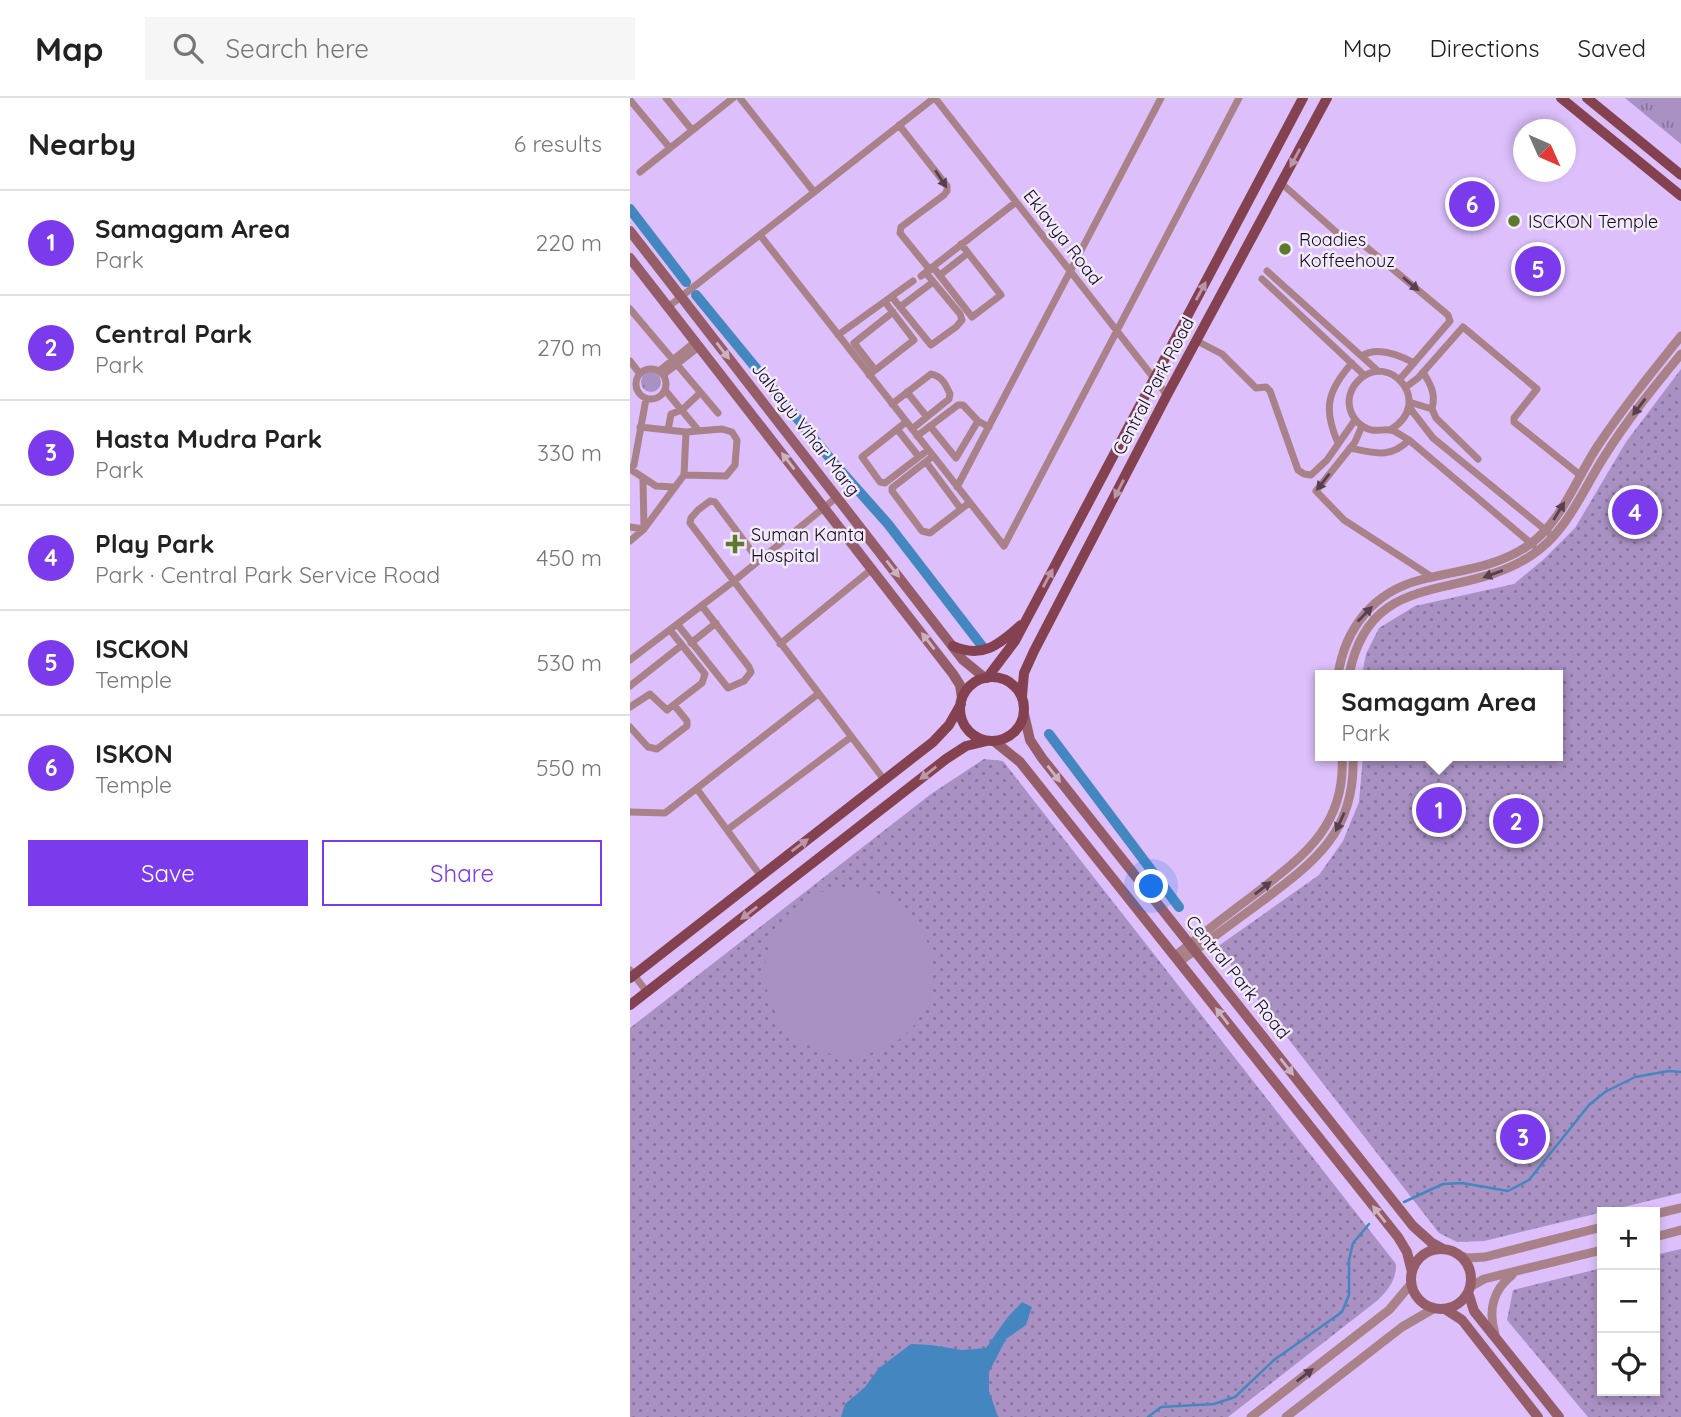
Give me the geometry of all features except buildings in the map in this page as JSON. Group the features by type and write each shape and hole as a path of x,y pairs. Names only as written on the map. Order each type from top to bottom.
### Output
{"main road":[{"name":"Central Park Road","path":"986,678 1008,651 1027,618 1304,98"},
{"name":"Central Park Road","path":"1022,696 1022,683 1028,663 1167,394 1327,98"},
{"path":"1561,98 1681,196"},
{"path":"1587,98 1681,175"},
{"name":"Jalvayu Vihar Marg","path":"630,231 684,295 953,646 969,666 986,678"},
{"name":"Jalvayu Vihar Marg","path":"630,258 958,680 961,701"},
{"path":"953,646 967,652 982,651 1003,640 1027,618"},
{"path":"630,1005 946,759 966,746 1006,738 1016,731 1024,714 1022,696 1009,682 998,677 986,678 969,687 955,716 942,733 885,780 631,974"},
{"path":"961,701 961,717 966,728 975,737 990,741"},
{"name":"Central Park Road","path":"1024,714 1030,740 1042,758 1419,1232 1443,1249"},
{"name":"Central Park Road","path":"990,741 1020,762 1398,1237 1407,1252 1411,1278"},
{"path":"1538,1417 1462,1320 1418,1299 1411,1278 1417,1261 1426,1253 1443,1249 1459,1255 1469,1269 1472,1307 1559,1417"},
{"path":"1439,1309 1456,1305 1469,1290"}],"street":[{"path":"666,98 692,130"},
{"path":"640,172 733,98"},
{"path":"740,98 814,192"},
{"path":"668,307 934,98"},
{"name":"Eklavya Road","path":"934,98 1167,394"},
{"path":"957,487 1161,98"},
{"path":"897,429 957,487 1003,546 1239,98"},
{"path":"630,100 670,148"},
{"path":"889,299 900,307 931,345 962,320 900,233 901,227 944,195 947,186 899,125"},
{"path":"1282,183 1349,243 1365,246 1448,315 1450,321 1400,379"},
{"path":"927,271 1016,202"},
{"path":"760,235 838,335 872,373"},
{"path":"927,271 940,275 972,317 1001,295 961,244"},
{"path":"940,275 968,253"},
{"path":"1267,271 1378,371"},
{"path":"1262,279 1364,375"},
{"path":"838,335 913,281"},
{"path":"900,307 933,282"},
{"path":"872,373 914,340 893,312 889,299"},
{"path":"630,309 718,413"},
{"path":"893,312 854,343 961,509"},
{"path":"1406,387 1463,327 1537,389 1514,418 1514,422 1580,475"},
{"path":"1339,670 1346,642 1361,616 1375,603 1413,582 1493,563 1531,543 1545,531 1630,400 1681,336"},
{"path":"1197,341 1222,354 1256,388 1266,387 1270,391 1298,470 1304,474 1311,475 1327,460 1355,420"},
{"path":"661,373 698,344"},
{"path":"1362,356 1368,352 1382,352 1414,363"},
{"path":"1350,670 1360,637 1374,619 1391,605 1417,592 1497,573 1540,550 1554,537 1621,432 1681,354"},
{"path":"630,360 640,374"},
{"path":"1338,443 1328,406 1332,391 1352,363"},
{"path":"649,369 661,373 666,383 664,390 654,399 646,399 633,388 640,374 649,369"},
{"path":"1378,371 1392,373 1406,387 1409,405 1406,417 1390,430 1381,432 1362,426 1355,420 1349,401 1351,391 1364,375 1378,371"},
{"path":"1423,372 1433,393 1432,409 1436,418 1478,459"},
{"path":"892,404 931,374 945,383 950,394 949,399 927,417 914,433"},
{"path":"664,390 698,430"},
{"path":"907,392 927,417"},
{"path":"668,430 671,414 682,410 701,393"},
{"path":"646,399 634,465 630,469 656,486 674,488"},
{"path":"914,433 930,426 958,405 963,405 978,421 989,427"},
{"path":"1409,405 1433,438 1554,537"},
{"path":"1409,405 1432,409"},
{"path":"930,426 956,458 978,421"},
{"path":"906,422 862,457 880,482 885,483 927,456"},
{"path":"1362,426 1350,448 1316,491 1344,520 1432,578"},
{"path":"640,427 686,432 722,429 732,432 737,440 735,465 726,475 684,475"},
{"path":"1390,430 1409,440 1540,550"},
{"path":"630,541 644,529 684,475 686,432"},
{"path":"1350,448 1390,453 1409,440"},
{"path":"927,456 892,488 922,531 930,533 969,503"},
{"path":"643,479 644,529"},
{"path":"630,660 734,581 837,497"},
{"path":"759,561 717,503 710,501 691,518 690,523 885,780"},
{"path":"630,527 644,529"},
{"path":"780,644 872,569"},
{"path":"678,625 728,688 744,681 751,672 749,667 702,606"},
{"path":"691,643 716,623"},
{"path":"630,707 650,694 667,710 702,683 705,674 670,630"},
{"path":"630,686 682,645"},
{"path":"630,812 665,813 818,694"},
{"path":"630,727 648,747 657,749 687,726 687,721 674,705"},
{"path":"727,830 851,737"},
{"path":"1192,948 1315,843 1337,802 1342,761"},
{"path":"1177,959 1297,876 1324,850 1348,805 1353,761"},
{"path":"697,789 760,875"},
{"path":"631,974 647,992"},
{"path":"1660,1213 1681,1208"},
{"path":"1459,1255 1467,1258 1485,1257 1597,1228"},
{"path":"1660,1236 1681,1230"},
{"path":"1469,1290 1484,1279 1597,1251"},
{"path":"1495,1336 1491,1318 1493,1301 1501,1285 1516,1272"},
{"path":"1251,1417 1389,1310 1411,1278"},
{"path":"1286,1417 1402,1327 1439,1309"}],"green space":[{"path":"1625,98 1681,98 1681,144"},
{"path":"1681,369 1681,1193 1624,1207 1597,1207 1597,1213 1484,1241 1457,1242 1439,1233 1217,947 1319,875 1343,841 1359,802 1363,761 1563,761 1563,670 1363,670 1366,654 1379,628 1415,606 1514,584 1575,528 1626,442"},
{"path":"651,372 658,375 661,382 658,389 651,392 644,389 641,382 644,375"},
{"path":"984,759 1003,761 1396,1264 1391,1284 1378,1300 1228,1417 630,1417 630,1028 931,794"},
{"path":"849,888 881,894 908,913 927,940 933,972 927,1004 908,1031 881,1050 849,1056 817,1050 790,1031 771,1004 765,972 771,940 790,913 817,894"},
{"path":"1681,1249 1681,1417 1588,1417 1507,1320 1513,1290 1597,1269 1597,1396 1660,1396 1660,1254"}],"water":[{"path":"1022,1302 1032,1307 1026,1325 1006,1339 989,1372 989,1391 998,1417 841,1417 845,1404 865,1387 879,1368 911,1344 962,1350 986,1348"}],"waterway":[{"path":"630,209 686,282"},
{"path":"686,282 696,295"},
{"path":"696,295 833,462 888,524 982,646"},
{"path":"1049,734 1179,907"},
{"path":"1404,1202 1443,1184 1462,1183 1508,1191 1529,1180 1589,1105 1605,1092 1635,1077 1669,1071 1681,1072"},
{"path":"1148,1417 1161,1407 1214,1404 1235,1397 1274,1360 1342,1312 1349,1295 1349,1260 1353,1243 1369,1224"}],"place":[{"name":"ISKON","path":"1472,204"},
{"name":"ISCKON Temple","path":"1514,221"},
{"name":"Roadies Koffeehouz","path":"1285,249"},
{"name":"ISCKON","path":"1538,269"},
{"name":"Play Park","path":"1635,512"},
{"name":"Suman Kanta Hospital","path":"735,544"},
{"name":"Samagam Area","path":"1439,810"},
{"name":"Central Park","path":"1516,821"},
{"name":"Hasta Mudra Park","path":"1523,1137"}]}
